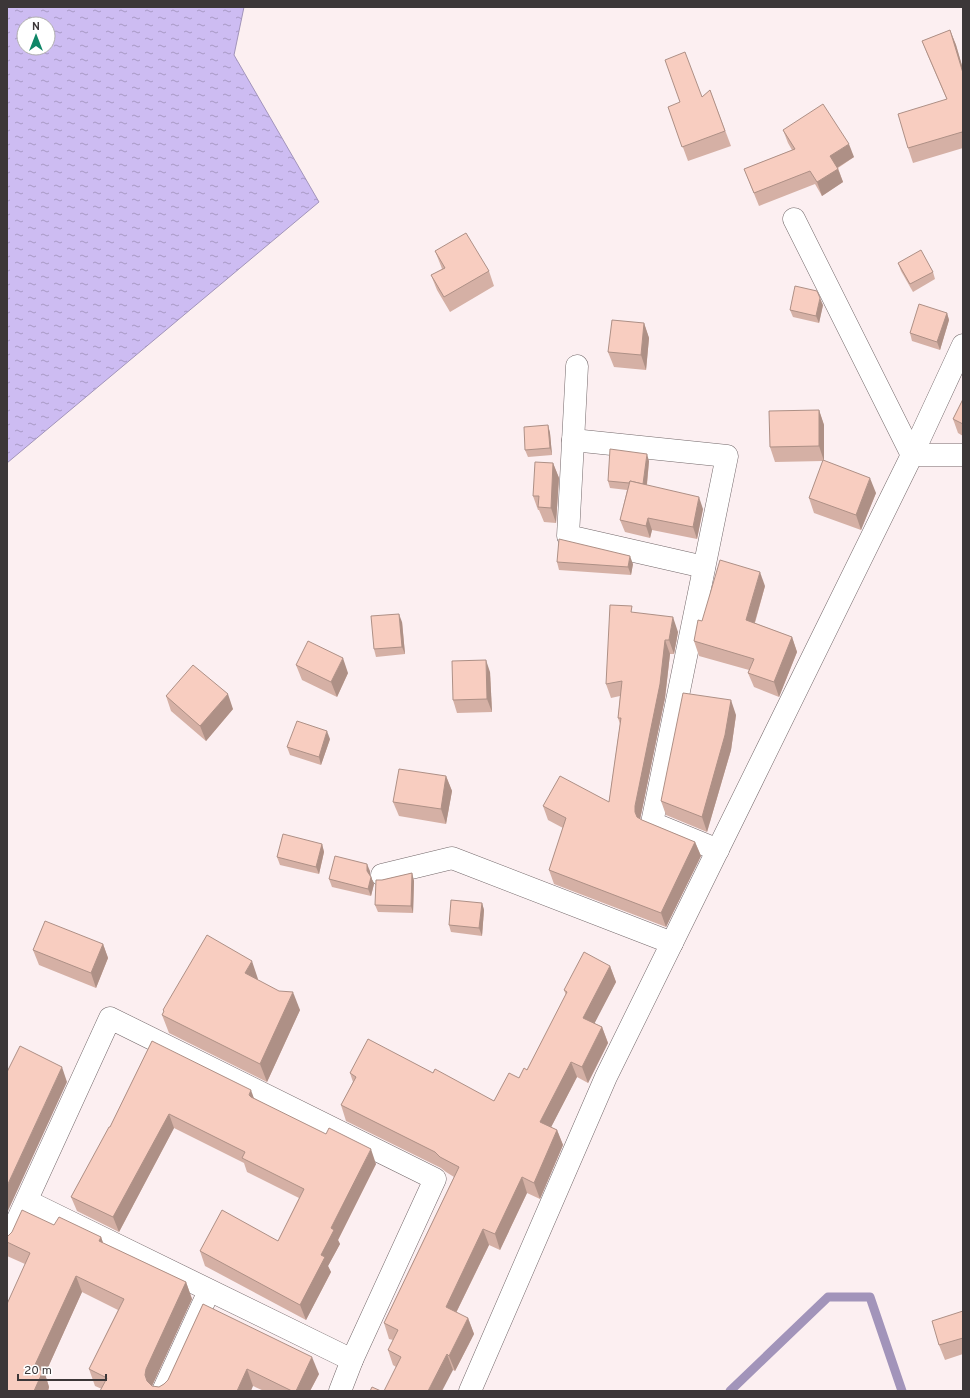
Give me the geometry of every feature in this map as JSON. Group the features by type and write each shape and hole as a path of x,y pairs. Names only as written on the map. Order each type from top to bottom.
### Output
{"street":[{"path":"794,219 912,455"},
{"path":"470,1391 606,1077 912,455 963,345"},
{"path":"577,366 568,536 704,567"},
{"path":"573,440 727,456 652,823 718,850"},
{"path":"912,455 963,455"},
{"path":"382,875 452,858 672,943"},
{"path":"7,1243 110,1018 435,1179 352,1360 340,1391"},
{"path":"27,1201 352,1360"},
{"path":"163,1391 209,1291"}],"water":[{"path":"7,7 244,7 234,55 319,202 7,463"}],"building":[{"path":"950,30 963,73 963,135 962,132 908,148 898,114 947,99 922,41"},
{"path":"685,52 702,97 710,90 725,131 682,147 668,107 680,102 665,60"},
{"path":"823,104 849,144 830,156 838,169 817,182 810,171 754,193 744,169 795,149 783,130"},
{"path":"466,233 489,271 444,297 431,275 445,268 435,251"},
{"path":"921,250 933,272 910,284 898,263"},
{"path":"795,286 817,291 820,298 816,316 790,310"},
{"path":"919,304 947,313 937,342 910,333"},
{"path":"612,320 644,323 641,355 608,352"},
{"path":"963,399 963,424 953,419"},
{"path":"819,410 819,446 770,447 769,411"},
{"path":"548,425 550,448 525,450 524,427"},
{"path":"610,449 647,454 643,484 630,481 629,483 608,481"},
{"path":"823,460 870,478 856,515 809,498"},
{"path":"535,462 553,463 551,508 538,507 539,496 533,496"},
{"path":"630,481 699,497 693,527 648,518 646,526 620,520"},
{"path":"559,539 630,556 628,567 557,562"},
{"path":"720,560 760,572 746,620 792,637 774,682 748,673 754,659 694,641 698,620 702,621"},
{"path":"610,605 632,606 631,612 673,617 669,640 665,640 660,684 635,812 637,817 642,820 695,842 661,913 549,870 566,818 543,806 560,776 609,802 621,718 618,718 622,681 606,684"},
{"path":"399,614 402,647 374,649 371,616"},
{"path":"308,641 343,658 331,682 296,665"},
{"path":"486,660 487,699 453,700 452,661"},
{"path":"193,665 228,694 200,726 166,696"},
{"path":"683,693 731,700 725,735 702,817 661,801"},
{"path":"297,721 327,731 319,757 287,747"},
{"path":"399,769 446,776 441,809 393,802"},
{"path":"283,834 322,844 316,867 277,857"},
{"path":"335,856 367,864 367,871 371,877 368,889 329,879"},
{"path":"412,873 411,906 375,905 376,880"},
{"path":"451,900 482,903 479,928 449,925"},
{"path":"45,921 103,944 91,973 33,950"},
{"path":"207,935 252,961 245,973 279,991 293,992 260,1064 162,1015 163,1010"},
{"path":"584,952 610,966 583,1018 602,1027 582,1067 571,1062 540,1122 557,1130 534,1183 522,1177 495,1234 483,1229 446,1307 468,1318 449,1356 447,1354 428,1391 384,1391 401,1357 388,1350 398,1330 384,1323 459,1167 440,1157 435,1152 341,1105 356,1077 350,1073 368,1039 433,1073 435,1069 494,1101 509,1073 519,1078 524,1068 527,1070 567,992 564,990"},
{"path":"152,1041 251,1090 249,1095 251,1097 326,1134 329,1128 371,1149 331,1228 334,1230 321,1255 325,1257 300,1305 200,1251 222,1210 278,1241 304,1189 242,1158 245,1152 169,1114 113,1217 71,1197 110,1127"},
{"path":"20,1046 62,1067 7,1186 7,1072"},
{"path":"22,1210 54,1225 59,1217 101,1237 99,1241 186,1282 146,1369 145,1375 147,1381 152,1386 159,1387 168,1380 203,1304 312,1357 296,1391 292,1391 247,1369 237,1391 100,1391 107,1378 89,1369 124,1299 76,1276 34,1367 43,1371 34,1391 7,1391 7,1304 30,1253 7,1242 7,1237 12,1232"},
{"path":"963,1311 963,1338 939,1345 932,1321"},
{"path":"372,1387 381,1391 370,1391"}],"waterway":[{"path":"730,1391 828,1297 870,1297 902,1391"}]}
